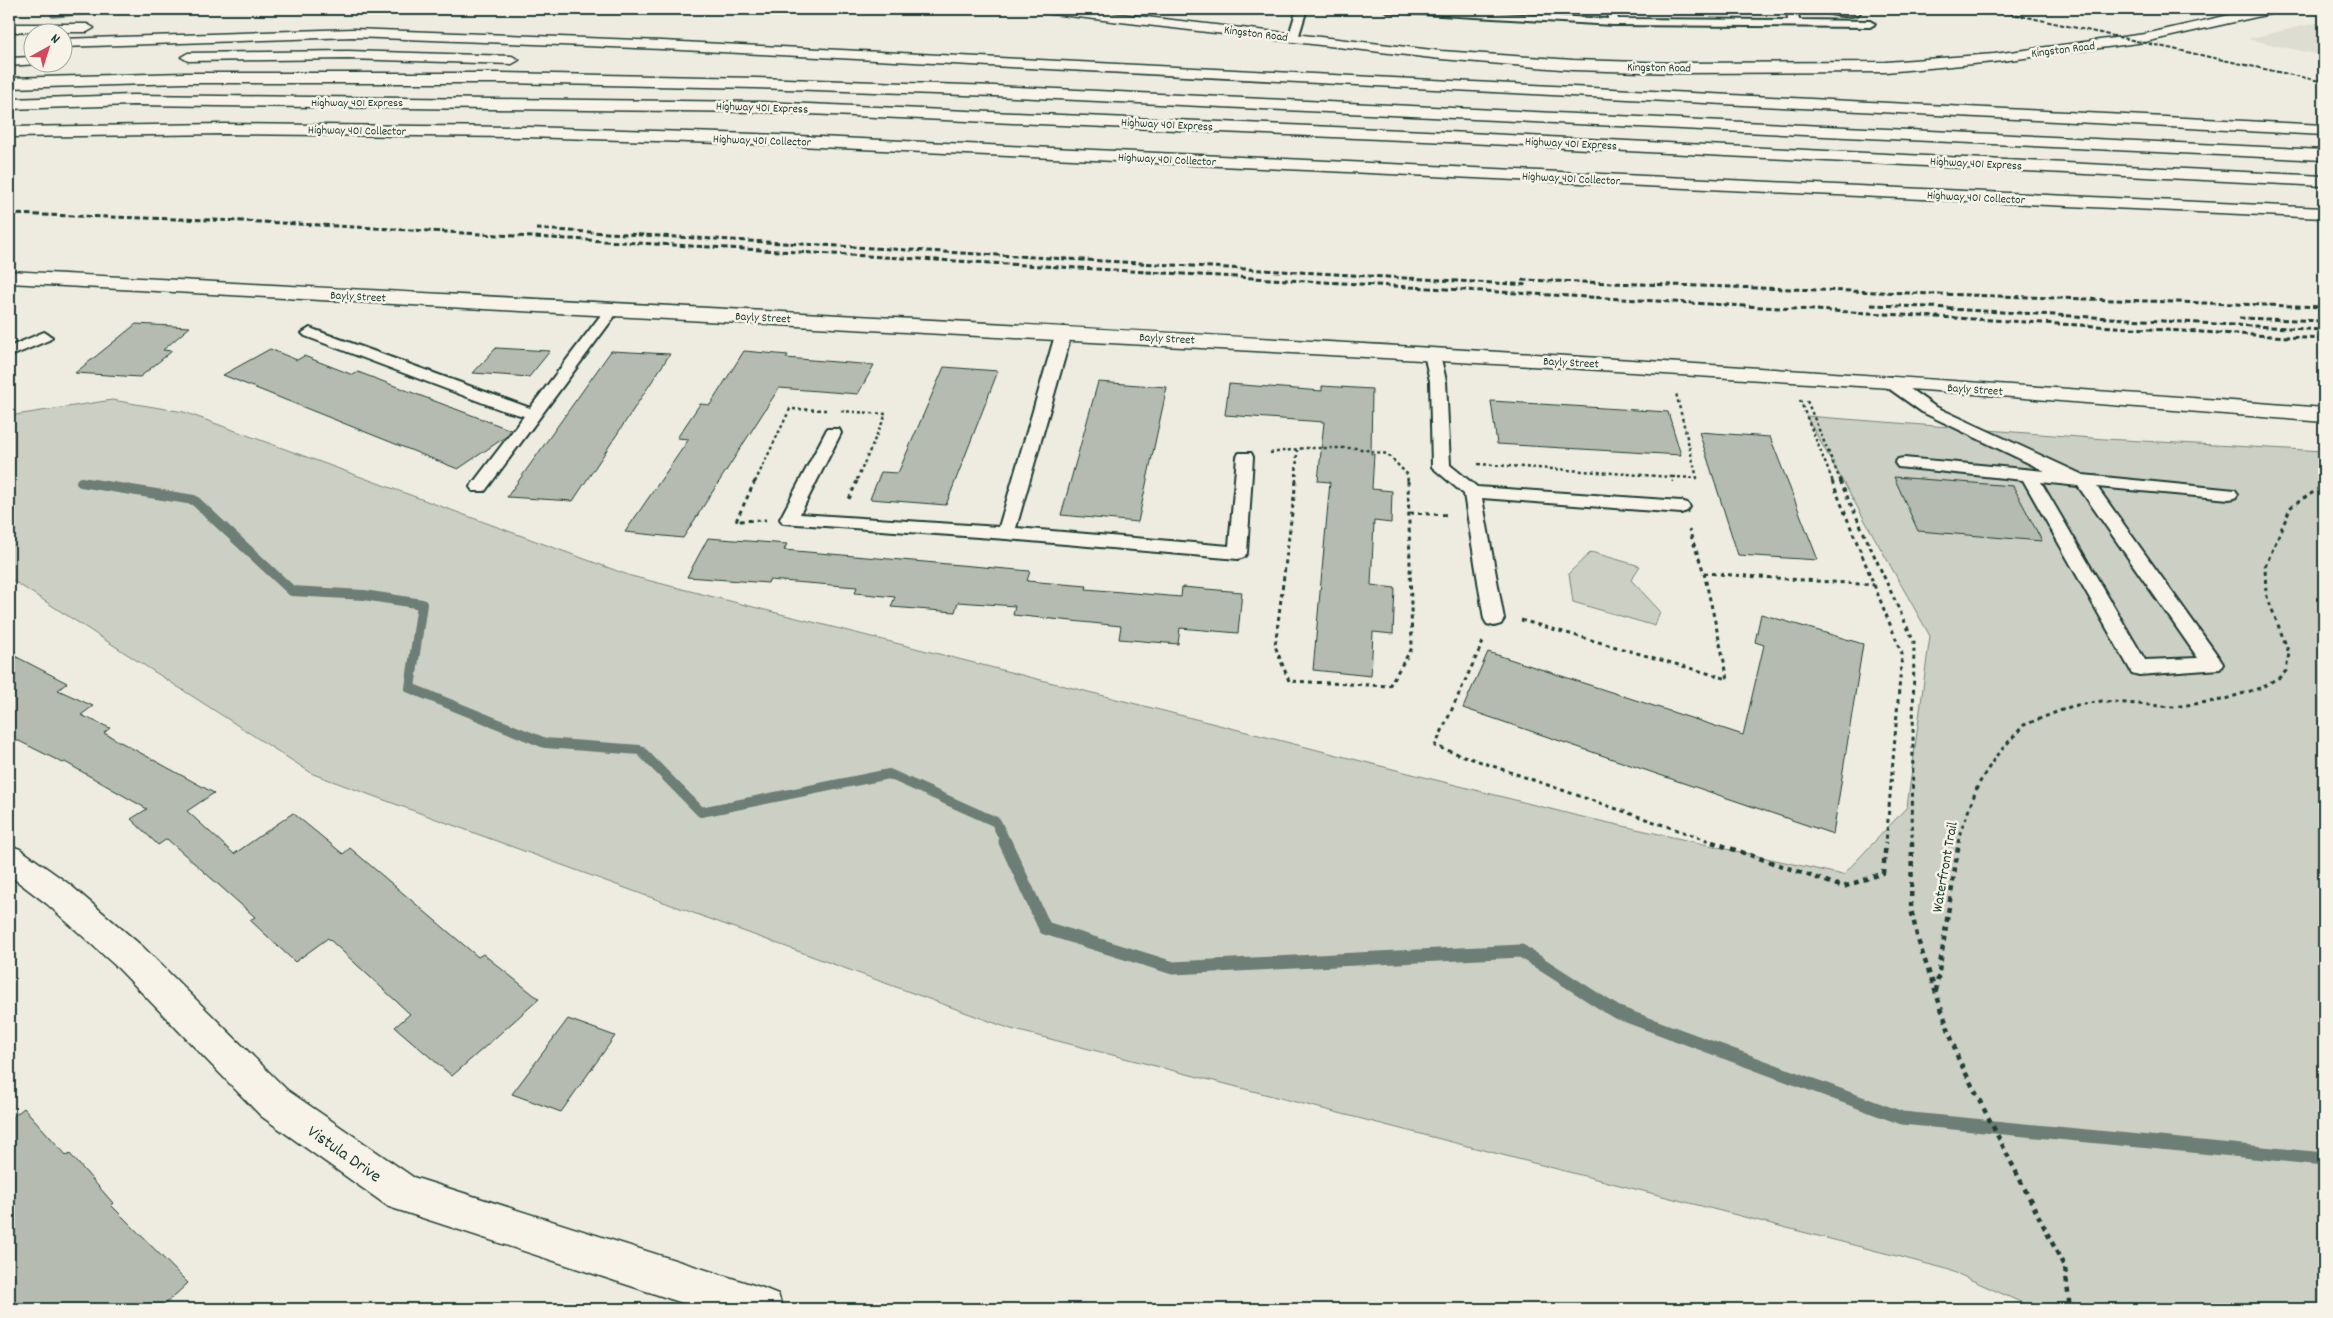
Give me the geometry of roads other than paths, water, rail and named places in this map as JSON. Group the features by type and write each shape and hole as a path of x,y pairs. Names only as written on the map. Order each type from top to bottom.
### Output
{"main road":[{"name":"Kingston Road","path":"1042,9 1441,55 1573,65 1678,68 1886,67 2057,51 2135,39 2274,9"},
{"path":"9,28 168,27 662,45 2324,130"},
{"path":"72,43 353,33"},
{"path":"175,57 348,55 528,60"},
{"path":"9,62 22,61"},
{"path":"658,66 830,75 995,91"},
{"name":"Highway 401 Express","path":"9,83 184,78 501,78 756,83 995,91 2324,155"},
{"name":"Highway 401 Express","path":"9,104 133,100 763,107 1388,134 2324,181"},
{"name":"Highway 401 Collector","path":"9,132 253,129 526,132 754,139 2324,213"},
{"name":"Bayly Street","path":"9,277 612,310 1064,332 1796,375 2324,415"},
{"name":"Vistula Drive","path":"9,858 58,894 131,958 274,1103 403,1192 763,1309"}],"lane":[{"path":"1293,38 1302,9"},
{"path":"1388,9 1440,14 1464,11 1613,22 1870,24 1852,11 1823,9"},
{"path":"1612,9 1613,22"},
{"path":"1792,9 1794,23"},
{"path":"479,487 612,310"},
{"path":"1006,533 1064,332"},
{"path":"310,333 508,408 534,414"},
{"path":"9,352 44,337"},
{"path":"1432,354 1438,382 1442,461 1440,467 1472,492 1681,507"},
{"path":"1890,382 1928,409 2033,460 2084,482 2153,577 2212,664 2139,668 2028,474"},
{"path":"833,433 789,520 1006,533 1238,553 1245,456"},
{"path":"1904,463 2028,474 2084,482 2229,494"},
{"path":"1472,492 1494,618"}],"waterway":[{"path":"53,15 125,9"},
{"path":"81,482 194,500 292,591 364,595 422,604 410,688 545,743 640,750 701,812 889,774 996,822 1006,843"},
{"path":"1005,842 1045,928 1173,968 1521,951 1616,1012 1902,1118 2324,1159"}],"railway":[{"path":"1990,9 2324,82"},
{"path":"9,214 243,221 393,229 2324,339"},
{"path":"536,229 1529,285"},
{"path":"1522,280 2324,307"},
{"path":"1871,305 1954,308"},
{"path":"1948,309 2324,330"},
{"path":"2239,318 2324,321"}]}
